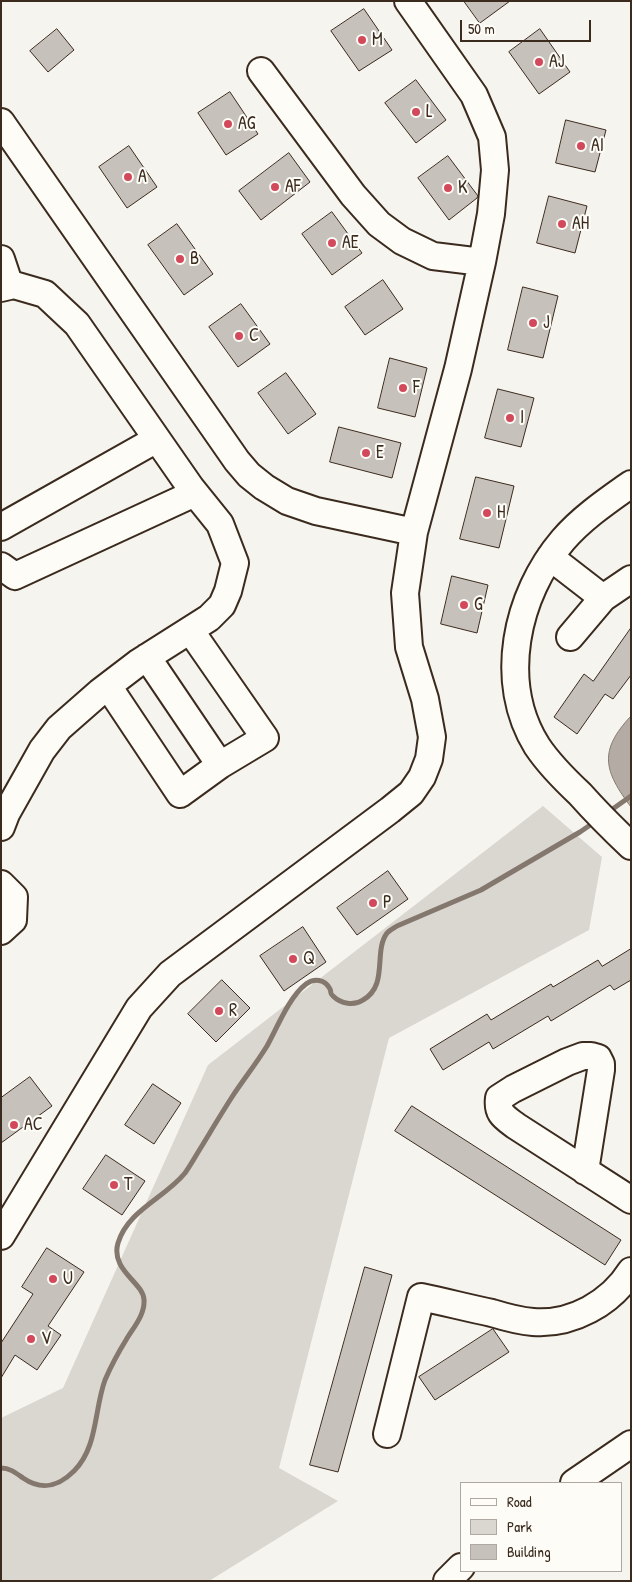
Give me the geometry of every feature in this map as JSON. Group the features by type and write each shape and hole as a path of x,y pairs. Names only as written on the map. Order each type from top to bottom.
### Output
{"street":[{"path":"5,1223 139,1008 170,974 411,793 422,778 429,759 432,737 425,699 409,647 405,593 414,532 458,369 482,262 491,214 495,170 492,137 474,94 408,1"},
{"path":"261,71 353,195 379,224 402,241 433,256 482,262"},
{"path":"1,122 237,461 249,475 287,501 316,511 414,532"},
{"path":"1,259 6,287 14,284 45,294 77,324 195,493 220,524 235,562 228,591 222,605 208,618 147,657 108,686 59,728 42,750 1,826"},
{"path":"1,527 157,439"},
{"path":"631,484 575,527 550,557 527,602 520,625 516,651 517,685 524,716 537,744 553,768 631,846"},
{"path":"1,566 15,576 195,493"},
{"path":"550,557 604,598"},
{"path":"570,637 604,598 631,579"},
{"path":"108,686 180,794 220,765 265,738 190,630"},
{"path":"147,657 220,765"},
{"path":"1,884 14,897 13,920 1,931"},
{"path":"585,1171 602,1070 598,1058 591,1056 583,1056 567,1062 513,1089 499,1098 498,1106 505,1118 585,1171 631,1200"},
{"path":"387,1434 421,1297 526,1321 555,1321 572,1317 603,1302 631,1271"},
{"path":"575,1482 631,1444"},
{"path":"447,1581 460,1568"}],"green space":[{"path":"543,806 602,857 589,930 389,1038 279,1468 338,1501 209,1581 1,1581 1,1418 63,1388 208,1065"}],"shaded area":[{"path":"631,716 631,807 615,783 608,761 613,740 620,728"}],"building":[{"path":"464,1 510,1 480,23"},
{"name":"M","path":"364,9 392,50 359,71 331,31"},
{"path":"57,29 74,50 48,72 30,51"},
{"name":"AJ","path":"540,29 570,72 539,94 509,52"},
{"name":"L","path":"416,80 446,120 416,143 385,103"},
{"name":"AG","path":"230,92 258,134 226,155 198,113"},
{"name":"AI","path":"566,120 606,130 595,172 556,163"},
{"name":"A","path":"129,146 157,187 127,208 99,167"},
{"name":"AF","path":"289,153 310,182 261,220 239,191"},
{"name":"K","path":"448,156 478,196 449,220 418,178"},
{"name":"AH","path":"549,196 587,206 575,253 537,243"},
{"name":"AE","path":"332,212 362,253 332,275 302,234"},
{"name":"B","path":"177,224 213,274 184,295 148,245"},
{"path":"383,280 403,309 365,335 345,307"},
{"name":"J","path":"523,287 558,296 543,358 508,350"},
{"name":"C","path":"241,304 270,344 238,367 209,327"},
{"name":"F","path":"390,358 427,368 415,417 378,408"},
{"path":"286,373 316,414 288,434 258,393"},
{"name":"I","path":"498,389 534,398 521,447 485,438"},
{"name":"E","path":"339,427 401,443 392,478 330,462"},
{"name":"H","path":"476,477 514,486 499,548 460,539"},
{"name":"G","path":"452,576 488,585 477,633 441,624"},
{"path":"631,628 631,675 613,699 605,694 577,734 554,717 584,674 593,681"},
{"name":"P","path":"388,871 408,899 357,935 337,908"},
{"name":"Q","path":"303,927 326,962 284,991 260,956"},
{"path":"631,949 631,980 614,990 610,985 551,1021 548,1016 493,1049 489,1042 443,1070 430,1049 487,1014 491,1020 551,984 553,987 598,960 602,966"},
{"name":"R","path":"222,980 250,1008 216,1042 188,1014"},
{"name":"AC","path":"30,1077 52,1106 1,1143 1,1098"},
{"path":"153,1084 181,1103 154,1144 125,1125"},
{"path":"412,1106 621,1240 605,1265 395,1131"},
{"name":"T","path":"106,1155 145,1181 122,1215 83,1189"},
{"path":"47,1248 84,1272 48,1326 61,1335 37,1370 15,1355 1,1378 1,1343 33,1294 22,1287"},
{"path":"365,1267 392,1275 338,1472 310,1465"},
{"path":"493,1329 509,1352 435,1400 419,1377"}],"waterway":[{"path":"607,813 631,796"},
{"path":"1,1468 10,1470 30,1482 43,1486 62,1481 82,1461 91,1440 105,1380 117,1355 138,1321 144,1306 143,1294 119,1261 117,1253 118,1243 123,1232 138,1213 168,1190 185,1173 232,1097 267,1046 284,1013 300,990 309,982 319,980 325,983 330,989 331,994 340,1001 352,1003 363,1000 371,994 376,986 381,949 389,931 481,890 596,821"}],"place":[{"name":"M","path":"362,40"},
{"name":"AJ","path":"539,62"},
{"name":"L","path":"416,112"},
{"name":"AG","path":"228,124"},
{"name":"AI","path":"581,146"},
{"name":"A","path":"128,177"},
{"name":"AF","path":"275,187"},
{"name":"K","path":"448,188"},
{"name":"AH","path":"562,224"},
{"name":"AE","path":"332,243"},
{"name":"B","path":"180,259"},
{"name":"J","path":"533,323"},
{"name":"C","path":"239,336"},
{"name":"F","path":"403,388"},
{"name":"I","path":"510,418"},
{"name":"E","path":"366,453"},
{"name":"H","path":"487,513"},
{"name":"G","path":"464,605"},
{"name":"P","path":"373,903"},
{"name":"Q","path":"293,959"},
{"name":"R","path":"219,1011"},
{"name":"AC","path":"14,1125"},
{"name":"T","path":"114,1185"},
{"name":"U","path":"53,1279"},
{"name":"V","path":"31,1339"}]}
